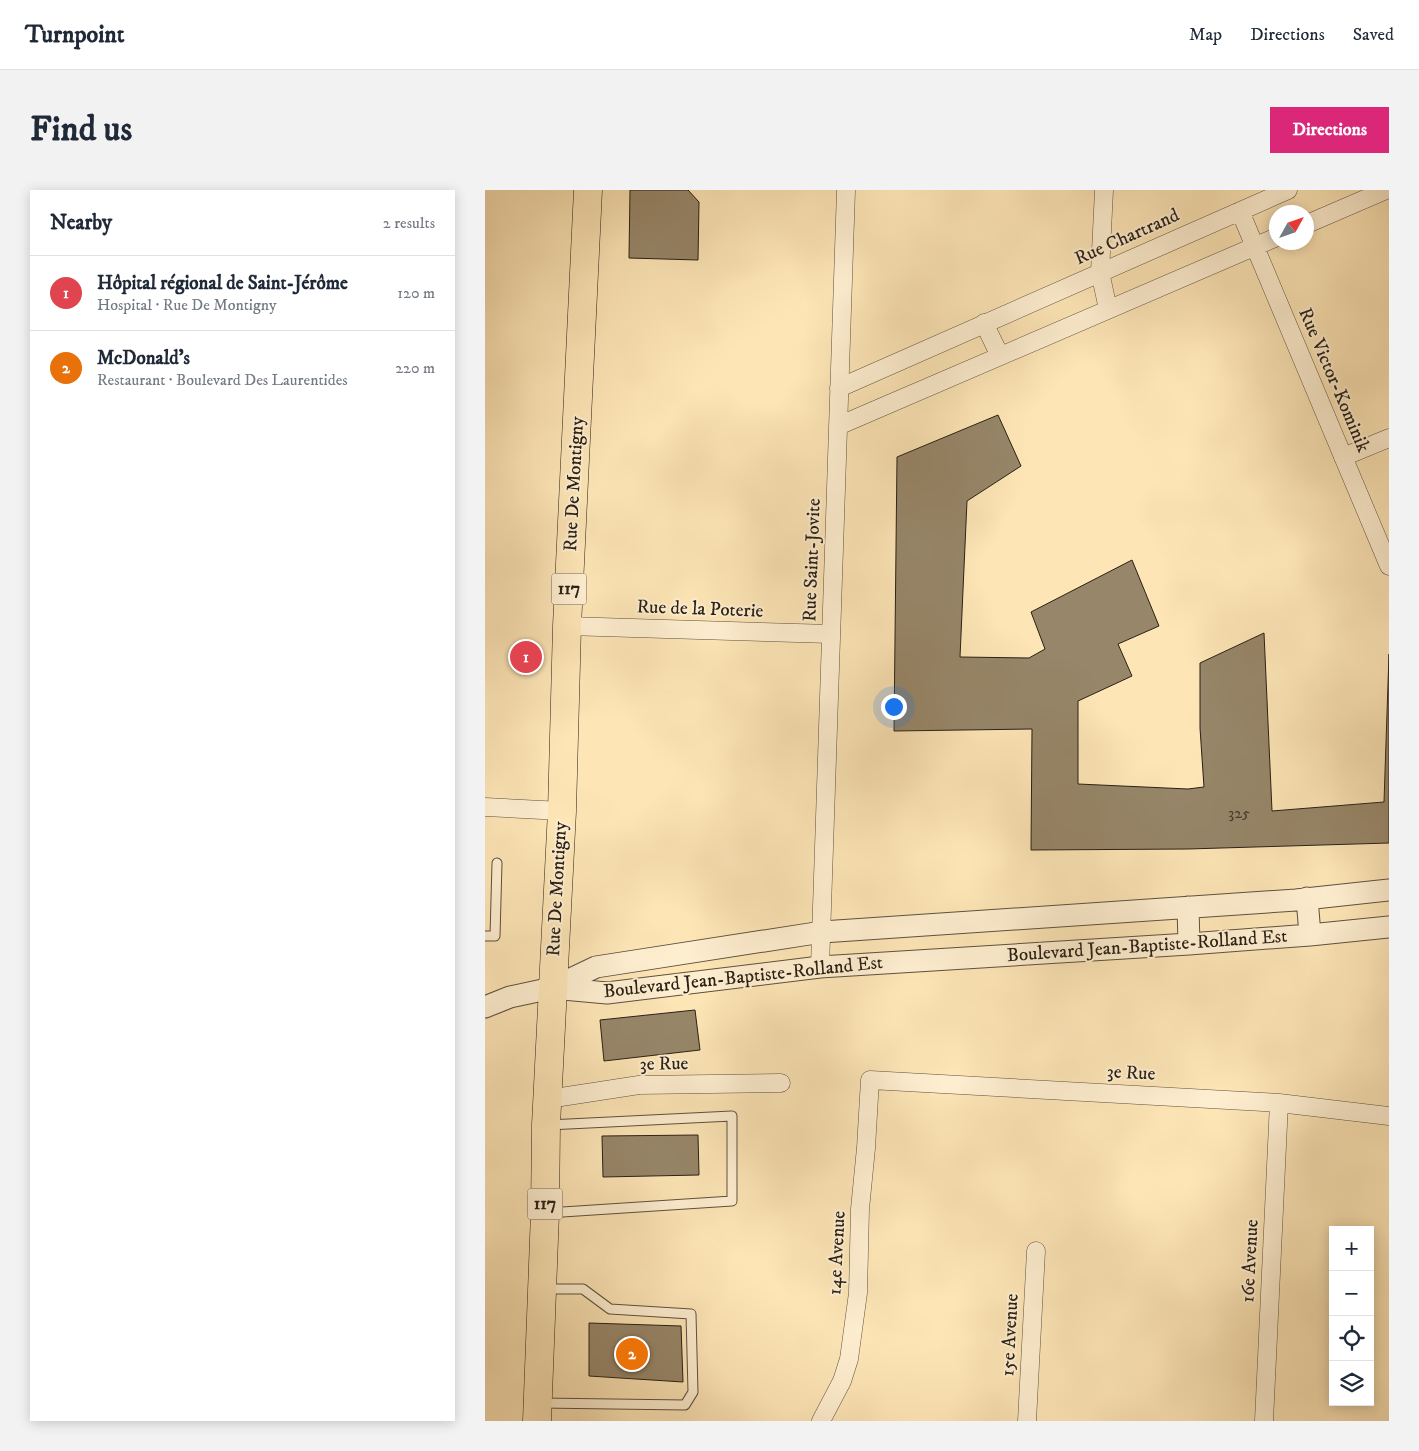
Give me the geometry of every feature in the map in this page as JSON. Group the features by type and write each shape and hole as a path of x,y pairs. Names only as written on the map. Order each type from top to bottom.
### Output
{"main road":[{"name":"Rue De Montigny","path":"552,988 562,811 567,626 588,190"},
{"name":"117","path":"537,1412 552,988"}],"street":[{"name":"Rue Saint-Jovite","path":"820,967 846,190"},
{"path":"1104,190 1100,272 1108,309"},
{"name":"Rue Chartrand","path":"839,388 1288,190"},
{"path":"1314,221 1386,190"},
{"name":"Rue Victor-Kominik","path":"1240,211 1389,566"},
{"path":"838,426 1269,240"},
{"path":"984,323 1000,356"},
{"path":"1343,457 1389,438"},
{"name":"Rue de la Poterie","path":"567,626 831,634"},
{"path":"485,807 562,811"},
{"name":"Boulevard Jean-Baptiste-Rolland Est","path":"552,988 596,967 821,932 1188,907 1389,890"},
{"path":"1307,898 1310,935"},
{"path":"1188,907 1189,944"},
{"name":"Boulevard Jean-Baptiste-Rolland Est","path":"552,988 607,993 820,967 1189,944 1389,927"},
{"path":"485,1008 510,997 552,988"},
{"name":"3e Rue","path":"869,1080 1279,1103 1389,1116"},
{"name":"14e Avenue","path":"821,1421 842,1381 849,1359 858,1293 860,1209 867,1148 869,1080"},
{"name":"3e Rue","path":"547,1112 639,1085 781,1083"},
{"name":"16e Avenue","path":"1264,1421 1279,1103"},
{"name":"15e Avenue","path":"1027,1421 1036,1250"}],"lane":[{"path":"485,936 495,936 497,863"},
{"path":"545,1213 732,1201 732,1116 547,1112"},
{"path":"537,1412 685,1405 693,1392 691,1314 610,1309 583,1289 542,1288"}],"building":[{"path":"630,190 688,190 699,202 698,260 629,258"},
{"path":"998,415 1021,466 967,501 960,657 1029,658 1045,649 1031,612 1132,560 1159,626 1118,644 1132,676 1078,701 1078,784 1188,789 1204,787 1200,728 1200,663 1264,633 1272,811 1384,802 1389,654 1389,843 1188,849 1031,850 1032,729 894,731 897,457"},
{"path":"695,1010 700,1050 604,1061 600,1020"},
{"path":"698,1135 699,1175 603,1177 602,1136"},
{"path":"589,1323 681,1326 683,1382 589,1376"}],"place":[{"name":"Hôpital régional de Saint-Jérôme","path":"526,657"},
{"name":"McDonald's","path":"632,1354"}]}
